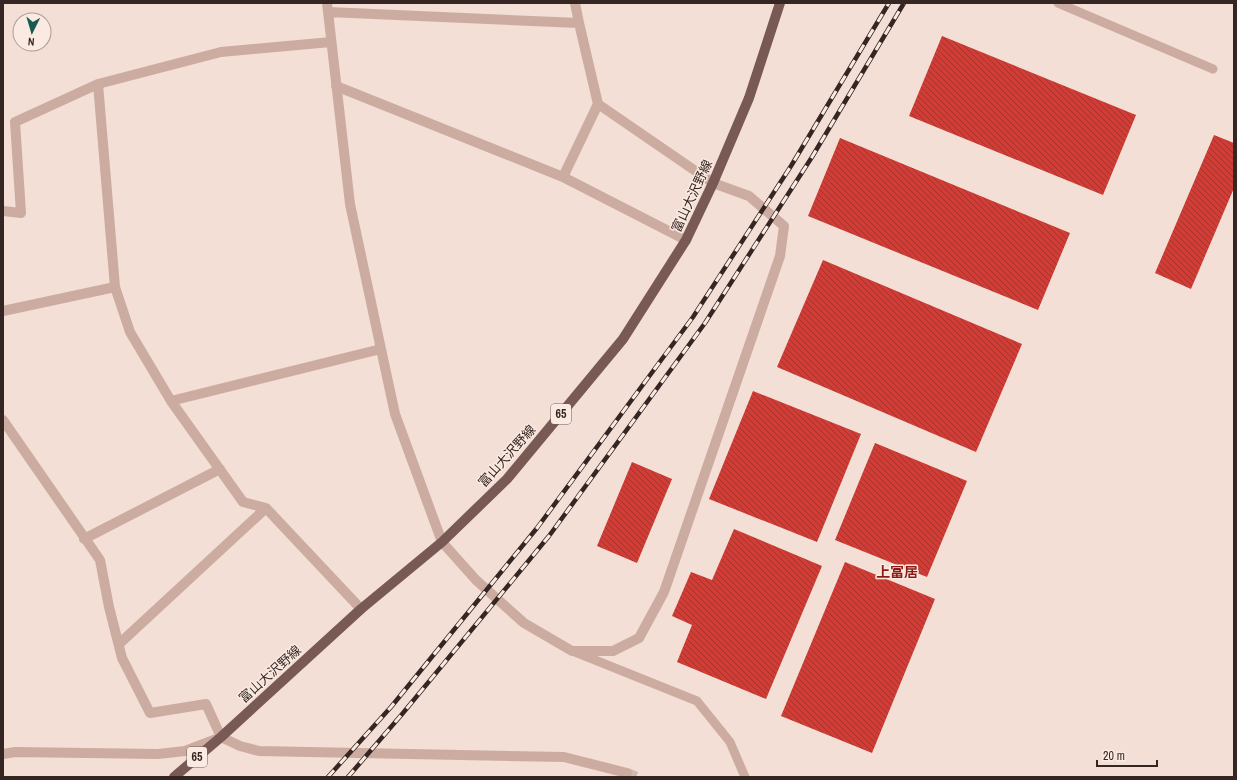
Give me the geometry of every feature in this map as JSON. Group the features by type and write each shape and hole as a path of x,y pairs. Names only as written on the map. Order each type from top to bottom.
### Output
{"main road":[{"name":"富山大沢野線","path":"174,777 221,737 361,610 442,542 507,479 623,339 686,240 713,184 749,98 780,3"}],"street":[{"path":"563,177 598,104 575,3"},
{"path":"579,23 328,7 350,204 380,349 395,414 442,542 476,580 524,624 572,651 613,651 639,638 664,592 780,256 784,226 749,196 713,184 598,104"},
{"path":"3,212 21,213 15,122 98,84 221,52 331,42"},
{"path":"98,84 115,287 130,332 171,401 244,502 266,508 361,610"},
{"path":"336,86 563,177 686,240"},
{"path":"3,311 115,287"},
{"path":"171,401 380,349"},
{"path":"3,420 100,560 122,658 150,713 206,704 221,737 240,746 259,751 564,757 627,773"},
{"path":"84,539 220,469"},
{"path":"119,644 266,508"},
{"path":"3,754 16,752 158,754 185,751 221,737"}],"lane":[{"path":"1058,3 1213,69"},
{"path":"572,651 697,701 730,742 745,777"}],"building":[{"path":"942,36 1136,115 1103,195 909,116"},
{"path":"1214,135 1234,143 1234,188 1191,289 1155,273"},
{"path":"840,138 1070,233 1038,310 808,216"},
{"path":"823,260 1022,344 976,452 777,367"},
{"path":"753,391 861,434 817,542 709,499"},
{"path":"875,443 967,481 927,577 835,540"},
{"path":"632,462 672,479 637,563 597,546"},
{"path":"734,529 822,566 766,699 677,662 692,625 672,616 691,572 712,580"},
{"path":"845,562 935,599 872,753 781,716"}],"tunnel":[{"path":"627,773 637,777"}],"railway":[{"path":"328,777 391,707 537,528 693,317 791,166 889,3"},
{"path":"348,777 403,713 549,536 705,323 812,157 904,3"}],"district":[{"name":"上冨居","path":"897,572"}]}
